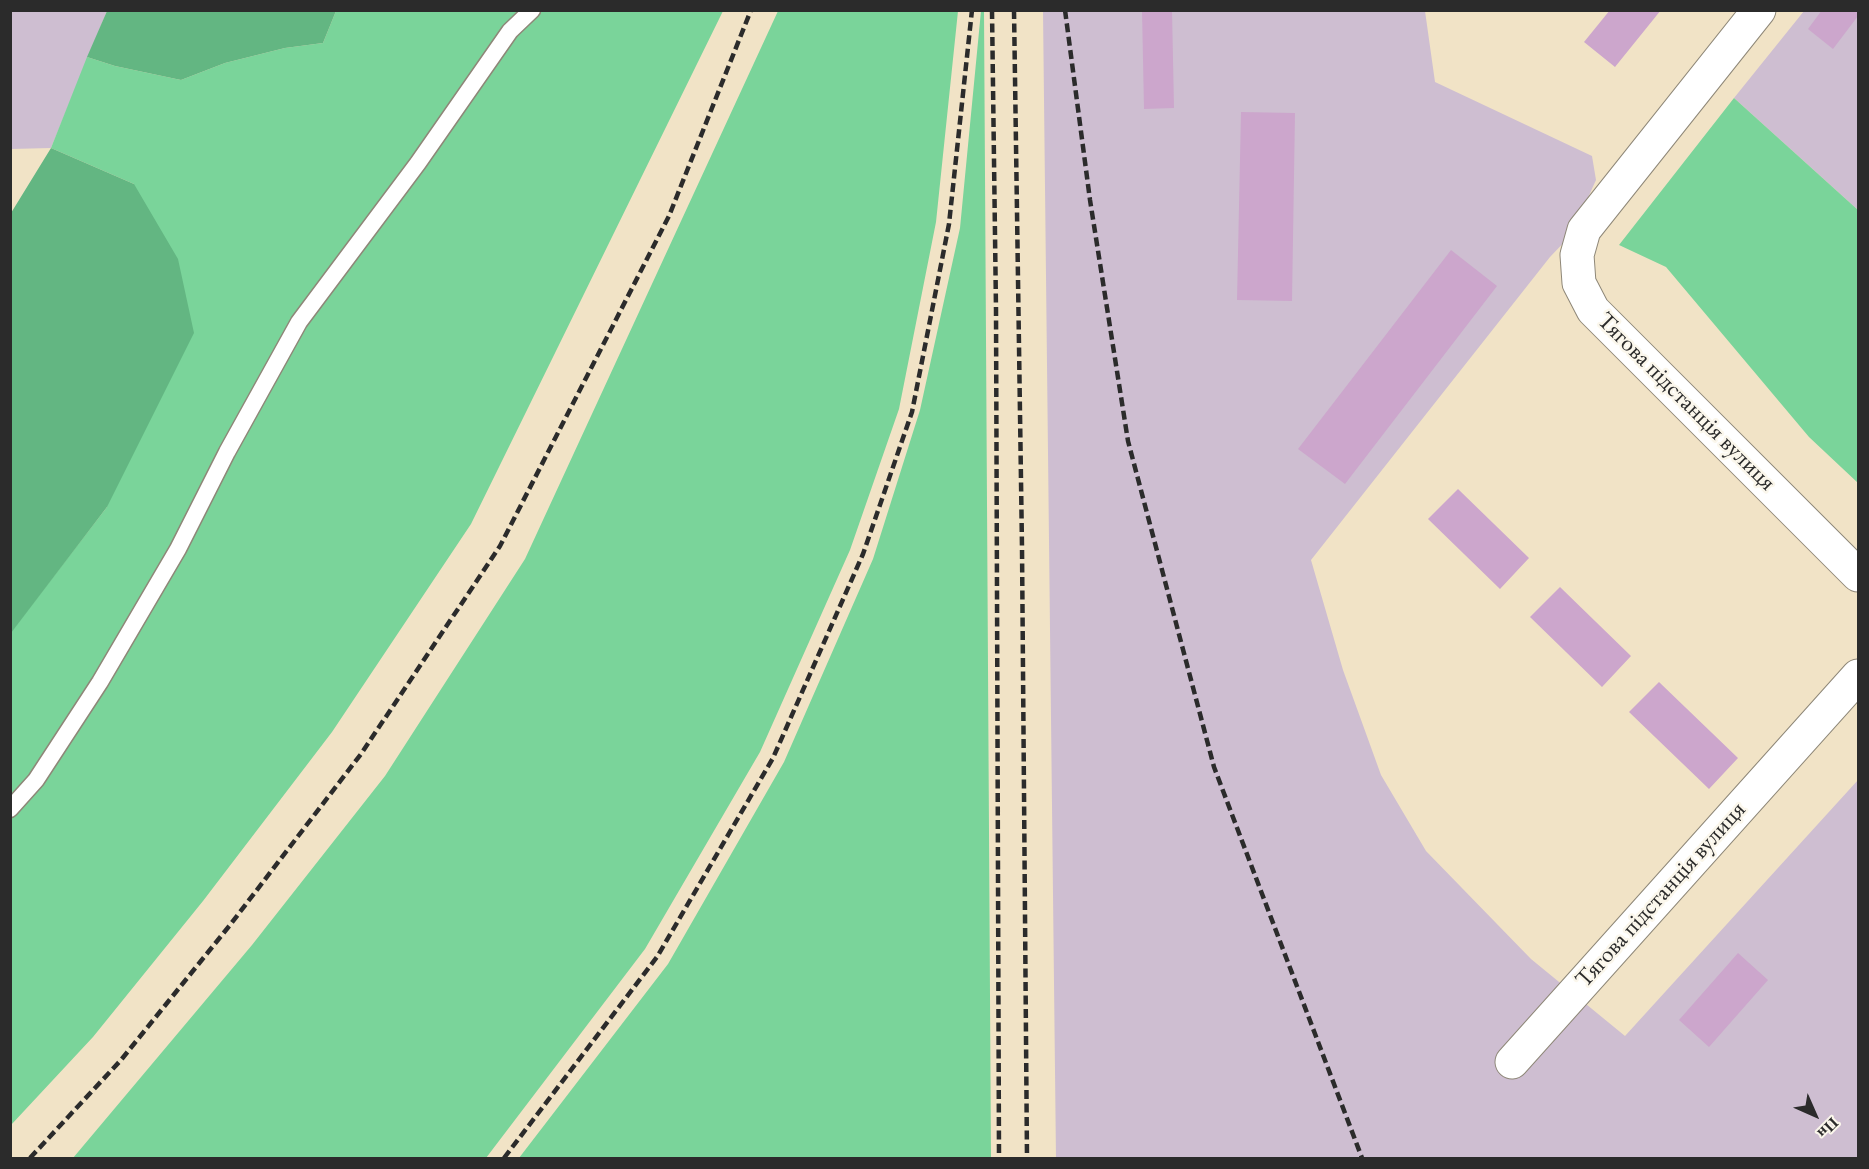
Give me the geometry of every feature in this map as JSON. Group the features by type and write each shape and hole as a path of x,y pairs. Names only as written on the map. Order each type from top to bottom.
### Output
{"street":[{"name":"Тягова підстанція вулиця","path":"1759,10 1584,230 1577,255 1579,283 1593,310 1858,575"},
{"name":"Тягова підстанція вулиця","path":"1512,1062 1858,676"}],"lane":[{"path":"10,809 36,780 100,682 178,549 227,452 300,322 418,163 510,31 532,10"}],"shaded area":[{"path":"10,11 107,11 51,148 11,149"},
{"path":"1043,11 1425,11 1435,82 1592,156 1596,180 1571,235 1550,257 1311,560 1343,670 1381,775 1426,851 1531,959 1625,1036 1858,780 1858,1158 1056,1158"},
{"path":"1804,11 1858,11 1858,210 1734,98"}],"green space":[{"path":"107,10 336,11 323,43 285,48 225,63 181,80 115,66 87,57"},
{"path":"336,11 723,11 471,524 332,732 203,901 93,1037 11,1125 10,633 107,507 134,184 51,148 87,57 115,66 181,80 225,63 285,48 323,43"},
{"path":"778,11 958,11 936,222 899,409 850,550 760,752 645,949 486,1158 73,1158 252,945 385,776 525,559"},
{"path":"981,11 984,11 991,1158 519,1158 668,964 784,762 873,559 920,410 960,228"},
{"path":"1734,98 1858,210 1858,483 1809,437 1666,267 1619,245"},
{"path":"51,148 134,184 178,259 194,333 107,507 11,633 11,213"}],"building":[{"path":"1142,10 1172,10 1174,108 1144,109"},
{"path":"1610,10 1661,10 1615,67 1584,42"},
{"path":"1822,10 1858,10 1858,16 1833,49 1808,29"},
{"path":"1241,112 1295,113 1292,301 1237,300"},
{"path":"1451,250 1497,286 1345,484 1298,449"},
{"path":"1458,489 1529,558 1500,589 1428,519"},
{"path":"1560,587 1631,656 1602,687 1530,617"},
{"path":"1659,682 1738,758 1709,789 1629,712"},
{"path":"1738,953 1768,980 1709,1047 1679,1020"}],"railway":[{"path":"30,1158 121,1060 230,925 361,754 500,546 669,216 751,10"},
{"path":"504,1158 657,957 773,758 863,554 912,412 949,224 972,10"},
{"path":"992,10 996,309 999,1158"},
{"path":"1014,10 1022,547 1027,1158"},
{"path":"1065,10 1090,200 1128,441 1214,767 1362,1158"}]}
